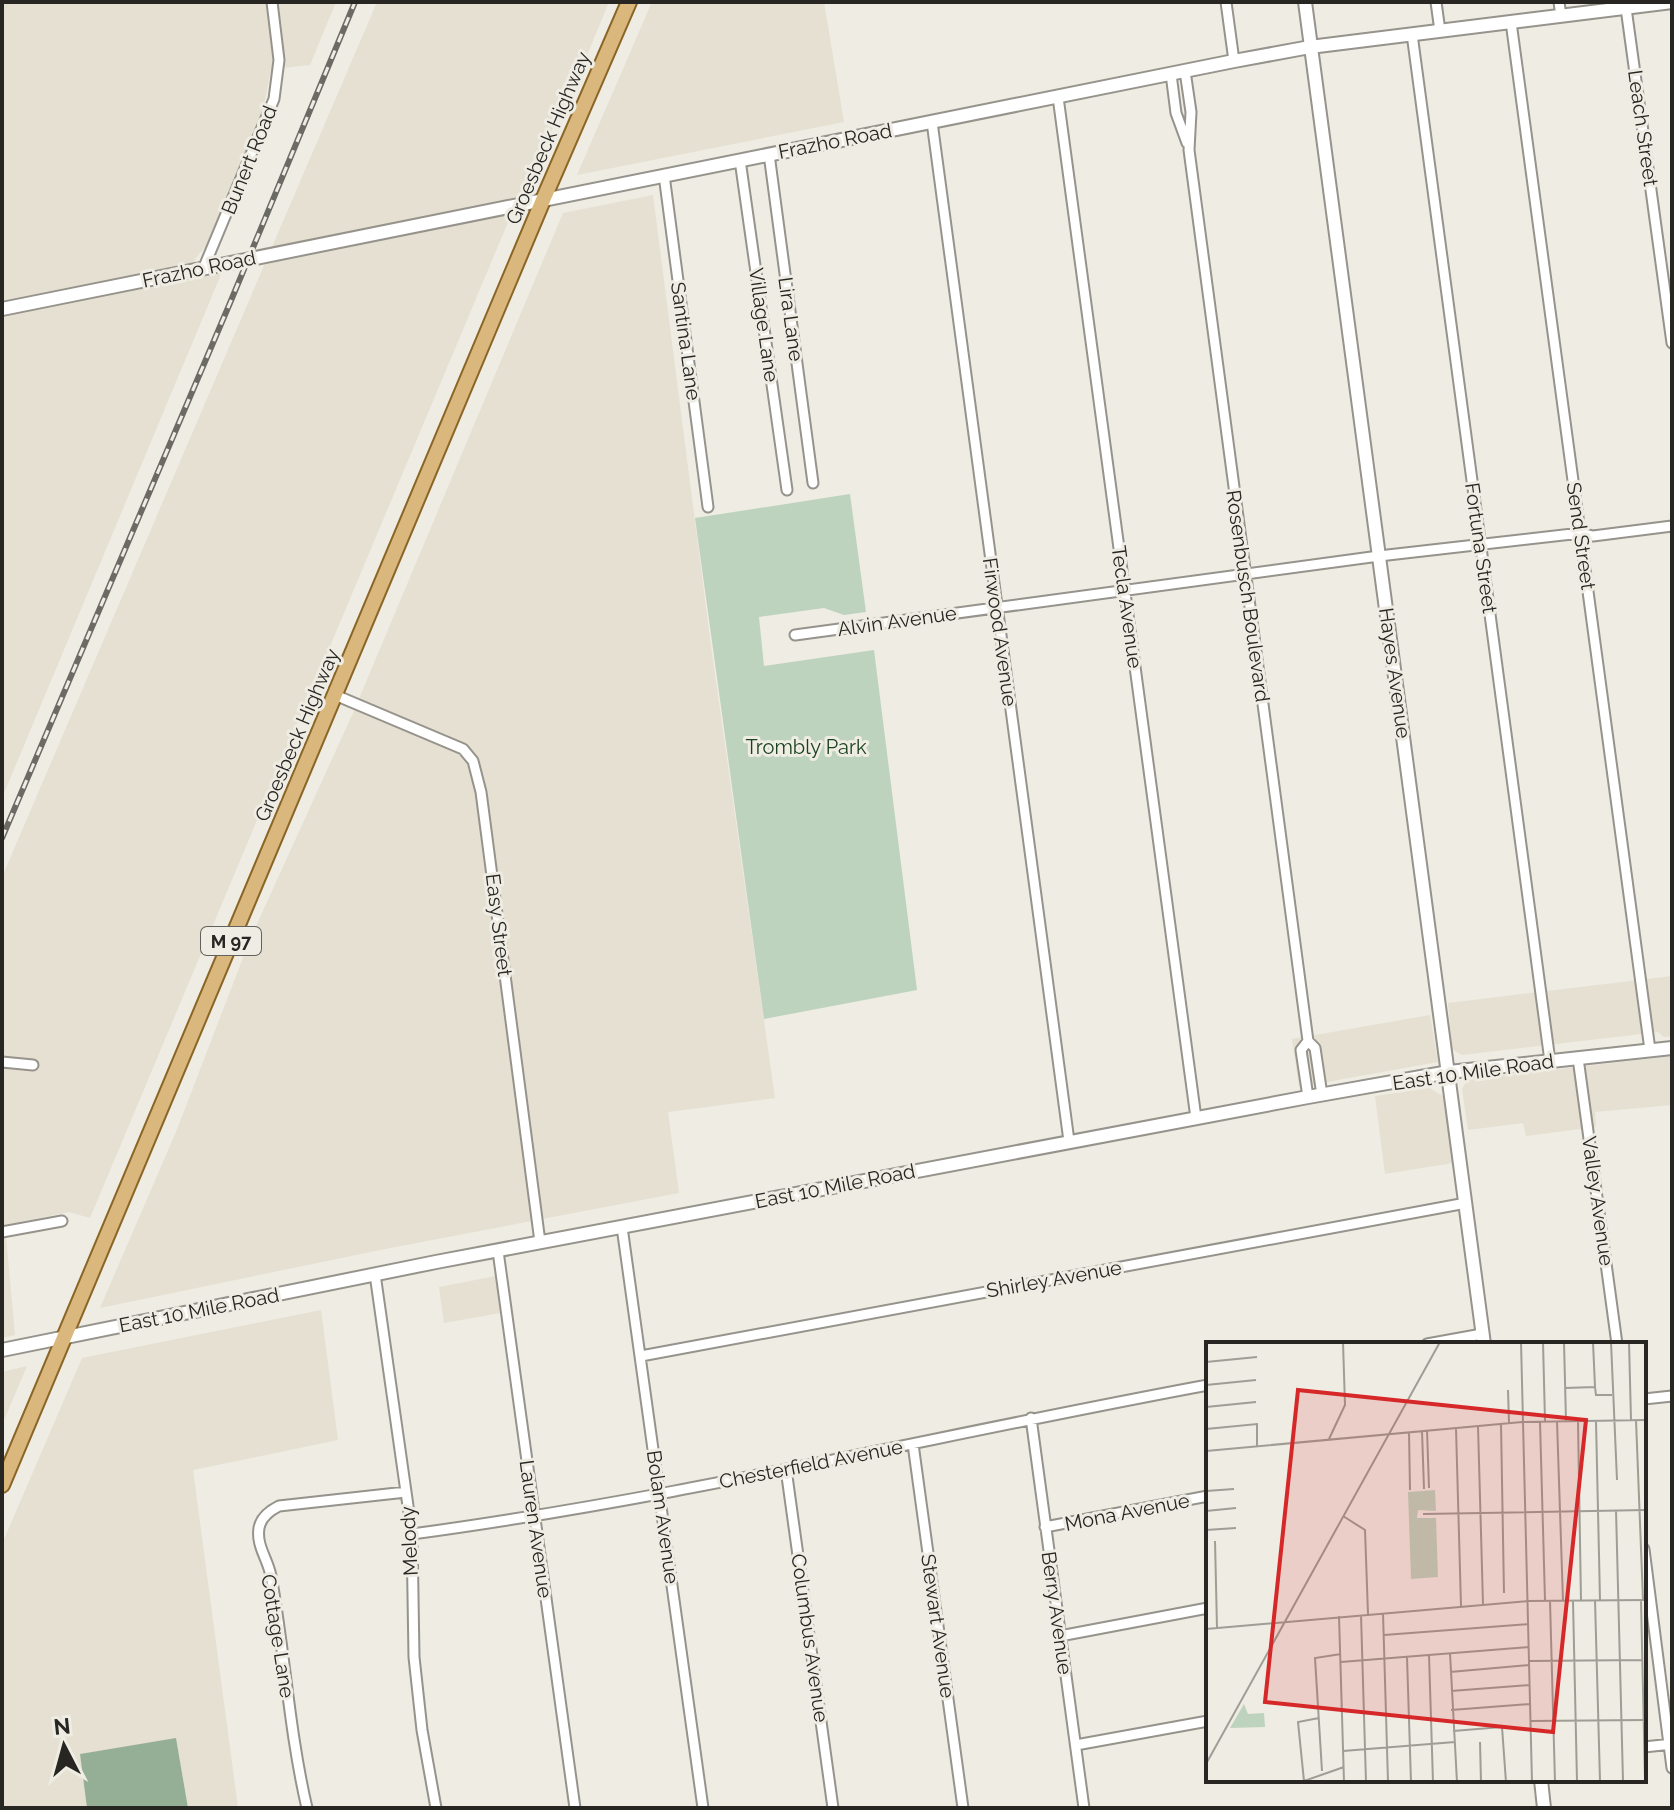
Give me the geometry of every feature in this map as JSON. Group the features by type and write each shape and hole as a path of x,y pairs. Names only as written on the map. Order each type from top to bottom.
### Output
{"main road":[{"name":"Groesbeck Highway","path":"2,1485 629,2"}],"street":[{"name":"Bunert Road","path":"204,267 274,99 279,60 272,2"},
{"path":"1226,2 1234,61"},
{"name":"Hayes Avenue","path":"1305,2 1483,1339"},
{"path":"1436,2 1440,31"},
{"path":"1559,2 1561,16"},
{"name":"Frazho Road","path":"2,309 1310,47 1672,2"},
{"name":"Leach Street","path":"1626,8 1672,343"},
{"name":"Send Street","path":"1511,22 1650,1050"},
{"name":"Fortuna Street","path":"1412,34 1550,1061"},
{"name":"Rosenbusch Boulevard","path":"1185,71 1191,112 1189,150 1245,574 1308,1041 1315,1048 1322,1095"},
{"name":"Rosenbusch Boulevard","path":"1171,74 1176,113 1189,150"},
{"name":"Tecla Avenue","path":"1058,97 1196,1118"},
{"name":"Firwood Avenue","path":"932,122 1069,1141"},
{"name":"Lira Lane","path":"769,154 813,483"},
{"name":"Village Lane","path":"740,160 787,490"},
{"name":"Santina Lane","path":"664,175 708,507"},
{"name":"Alvin Avenue","path":"795,635 1379,556 1672,526"},
{"name":"Easy Street","path":"335,695 463,749 473,761 481,792 495,890 540,1242"},
{"name":"Rosenbusch Boulevard","path":"1308,1041 1301,1050 1308,1097"},
{"name":"East 10 Mile Road","path":"2,1350 540,1242 1308,1097 1449,1072 1672,1048"},
{"name":"Valley Avenue","path":"1578,1058 1617,1342"},
{"path":"2,1062 33,1065"},
{"name":"Shirley Avenue","path":"641,1356 1466,1203"},
{"path":"2,1232 62,1221"},
{"name":"Bolam Avenue","path":"622,1227 703,1808"},
{"name":"Lauren Avenue","path":"498,1251 575,1808"},
{"name":"Melody","path":"375,1274 412,1534 414,1657 424,1745 436,1808"},
{"path":"1449,1342 1483,1339"},
{"name":"Chesterfield Avenue","path":"412,1534 659,1493 1206,1385"},
{"path":"1646,1399 1672,1396"},
{"name":"Berry Avenue","path":"1031,1418 1084,1808"},
{"name":"Stewart Avenue","path":"913,1444 963,1808"},
{"name":"Columbus Avenue","path":"786,1469 833,1808"},
{"name":"Cottage Lane","path":"307,1808 270,1571 259,1540 259,1527 268,1511 279,1506 406,1492"},
{"name":"Mona Avenue","path":"1045,1527 1206,1496"},
{"path":"1646,1564 1672,1768"},
{"path":"1060,1636 1206,1608"},
{"path":"1076,1745 1206,1721"},
{"path":"1646,1747 1670,1744"},
{"path":"1541,1782 1544,1808"}],"shaded area":[{"path":"2,2 336,2 310,65 271,69 263,110 206,246 195,259 197,276 222,272 2,798"},
{"path":"377,2 609,2 583,65 509,220 90,1218 69,1212 5,1225 15,1335 2,1338 2,877"},
{"path":"652,2 824,2 844,122 577,175"},
{"path":"653,195 711,646 775,1098 668,1112 679,1193 100,1308 176,1132 251,937 353,713 563,213"},
{"path":"1672,976 1672,1036 1664,1037 1658,1032 1462,1055 1452,1049 1448,1003"},
{"path":"1430,1015 1438,1062 1299,1087 1292,1039"},
{"path":"1672,1056 1672,1105 1595,1112 1596,1127 1526,1136 1523,1123 1468,1130 1462,1089 1467,1080"},
{"path":"1430,1088 1444,1097 1453,1163 1385,1174 1375,1096"},
{"path":"496,1276 500,1313 444,1323 439,1287"},
{"path":"321,1310 338,1440 193,1470 238,1808 188,1808 176,1739 80,1754 87,1808 2,1808 2,1544 82,1358"},
{"path":"27,1366 2,1425 2,1372"}],"green space":[{"name":"Trombly Park","path":"850,494 866,612 844,615 824,608 759,617 764,666 874,650 917,990 764,1019 695,518"},
{"path":"176,1738 188,1808 87,1808 80,1754"}],"railway":[{"path":"2,838 355,2"}]}
